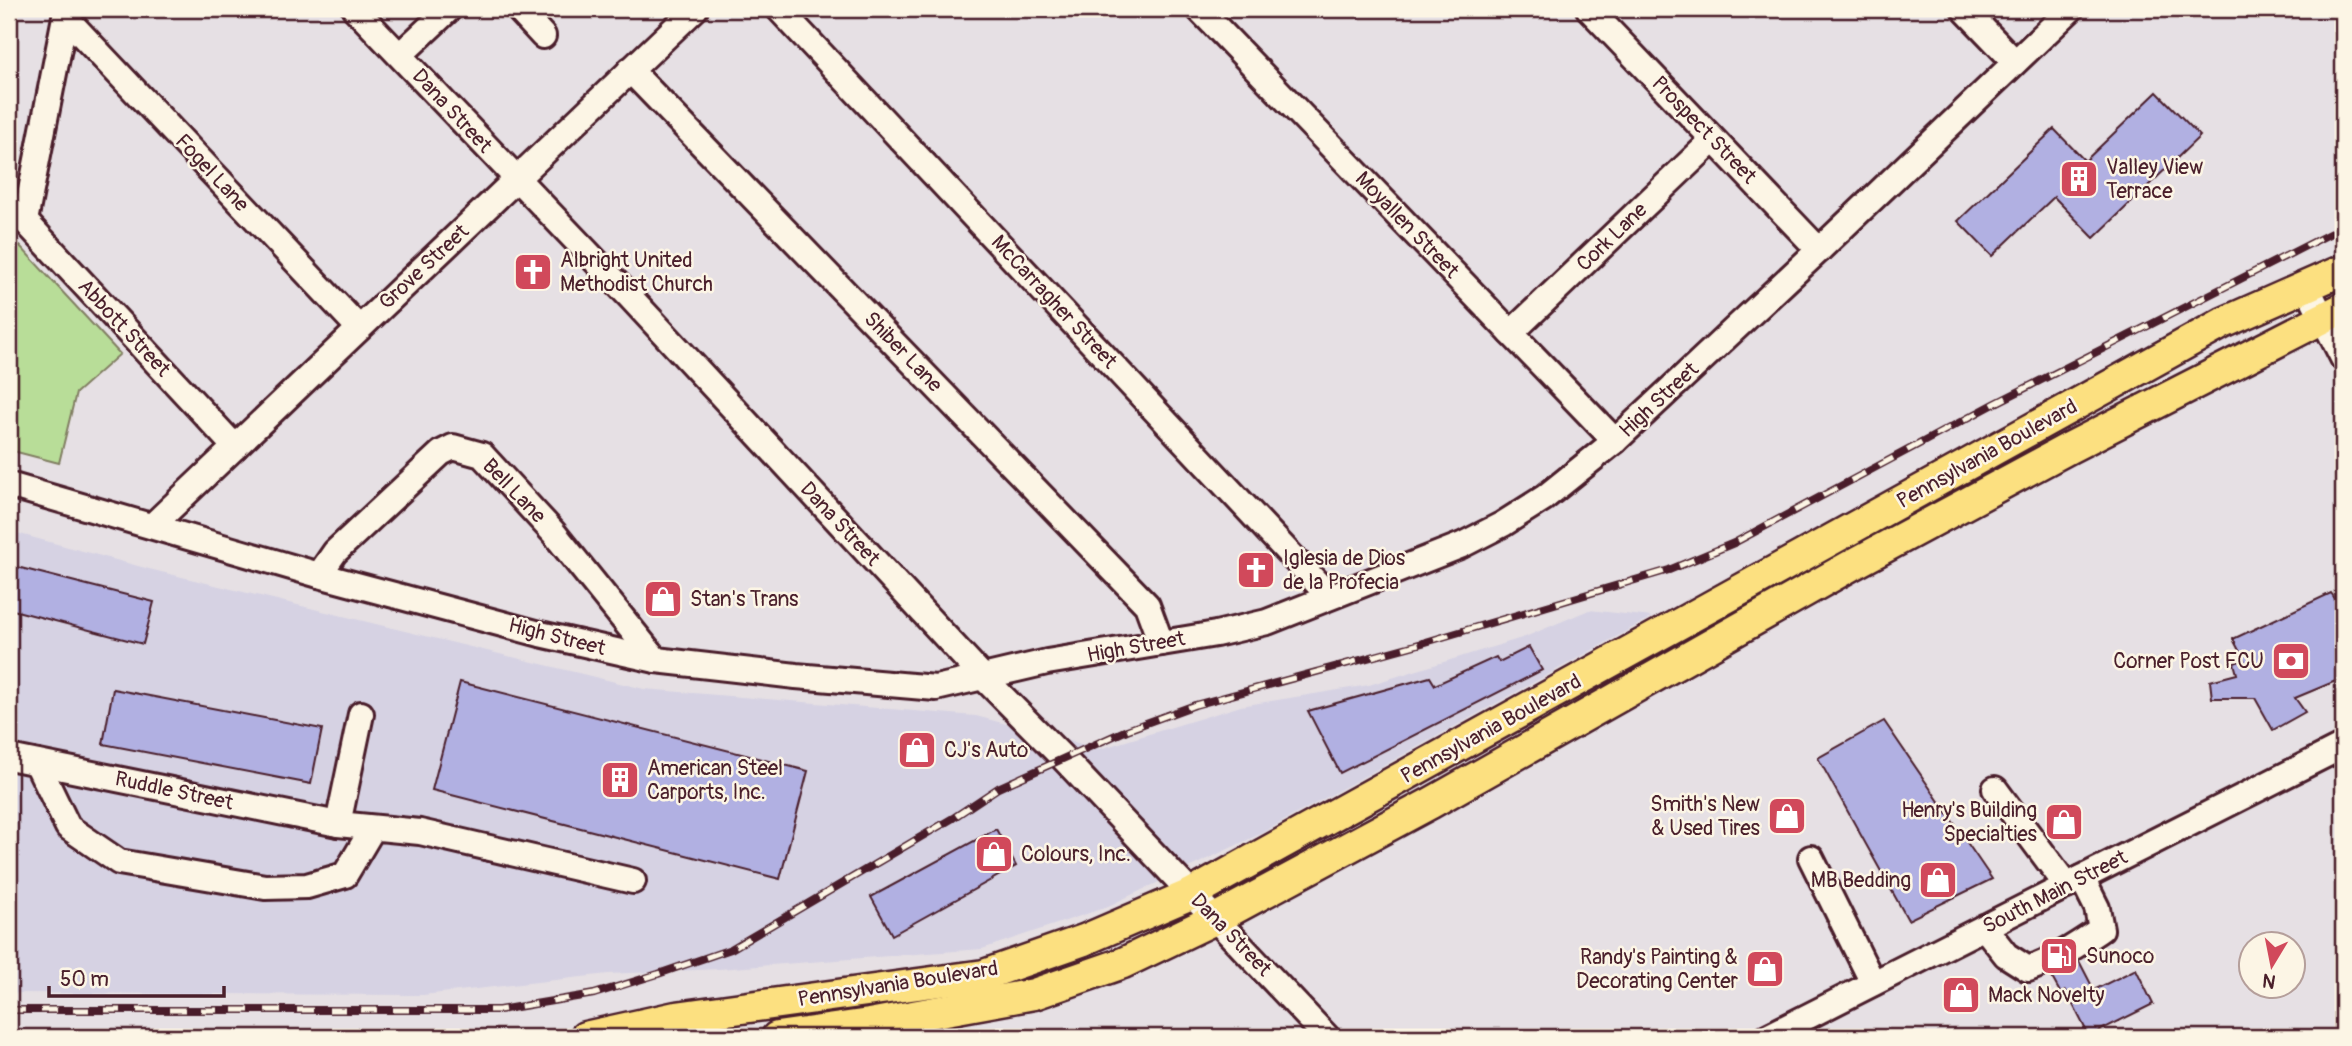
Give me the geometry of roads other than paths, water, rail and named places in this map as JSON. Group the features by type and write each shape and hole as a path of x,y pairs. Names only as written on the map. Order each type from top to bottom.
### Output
{"main road":[{"name":"Pennsylvania Boulevard","path":"585,1037 676,1017 984,975 1084,940 1191,894 2223,323 2343,270"},
{"name":"Pennsylvania Boulevard","path":"777,1037 1034,995 1123,963 1215,919 1431,803 1862,560 2080,442 2333,312"}],"street":[{"name":"Dana Street","path":"355,9 630,297 983,677 1327,1037"},
{"path":"400,55 449,9"},
{"path":"518,9 543,36"},
{"name":"Grove Street","path":"152,526 695,9"},
{"name":"McCarragher Street","path":"779,9 1329,596"},
{"name":"Moyallen Street","path":"1199,9 1615,441"},
{"name":"Prospect Street","path":"1589,9 1819,250"},
{"path":"1964,9 2015,62"},
{"name":"High Street","path":"9,485 319,575 540,634 656,660 936,688 1047,662 1216,634 1266,622 1462,545 1503,524 1544,498 1615,441 2071,9"},
{"name":"Fogel Lane","path":"17,220 65,17 359,328"},
{"name":"Shiber Lane","path":"630,70 1147,604 1161,643"},
{"name":"Cork Lane","path":"1511,333 1713,141"},
{"name":"Abbott Street","path":"17,220 235,447"},
{"path":"2306,287 2333,312 2343,358"},
{"name":"Bell Lane","path":"319,575 335,552 441,453 453,447 482,455 553,532 656,660"},
{"path":"338,824 361,714"},
{"name":"South Main Street","path":"1767,1037 2343,746"},
{"name":"Ruddle Street","path":"9,757 338,824 420,832 633,881"},
{"path":"37,763 68,827 119,862 265,887 306,886 345,875 373,828"},
{"path":"1984,928 2006,956 2028,969 2045,963 2101,929 2097,908 1995,789"},
{"path":"1811,858 1872,983"}],"railway":[{"path":"9,1010 499,1010 594,994 658,974 731,949 953,818 998,788 1127,730 1195,705 1419,644 1669,570 1734,543 1994,404 2343,227"}],"place":[{"name":"Valley View Terrace","path":"2079,179"},
{"name":"Albright United Methodist Church","path":"533,272"},
{"name":"Iglesia de Dios de la Profecia","path":"1256,570"},
{"name":"Stan's Trans","path":"663,599"},
{"name":"Corner Post FCU","path":"2291,661"},
{"name":"CJ's Auto","path":"917,750"},
{"name":"American Steel Carports, Inc.","path":"620,780"},
{"name":"Smith's New & Used Tires","path":"1787,816"},
{"name":"Henry's Building Specialties","path":"2064,822"},
{"name":"Colours, Inc.","path":"994,854"},
{"name":"MB Bedding","path":"1938,880"},
{"name":"Sunoco","path":"2059,956"},
{"name":"Randy's Painting & Decorating Center","path":"1765,969"},
{"name":"Mack Novelty","path":"1961,995"}]}
